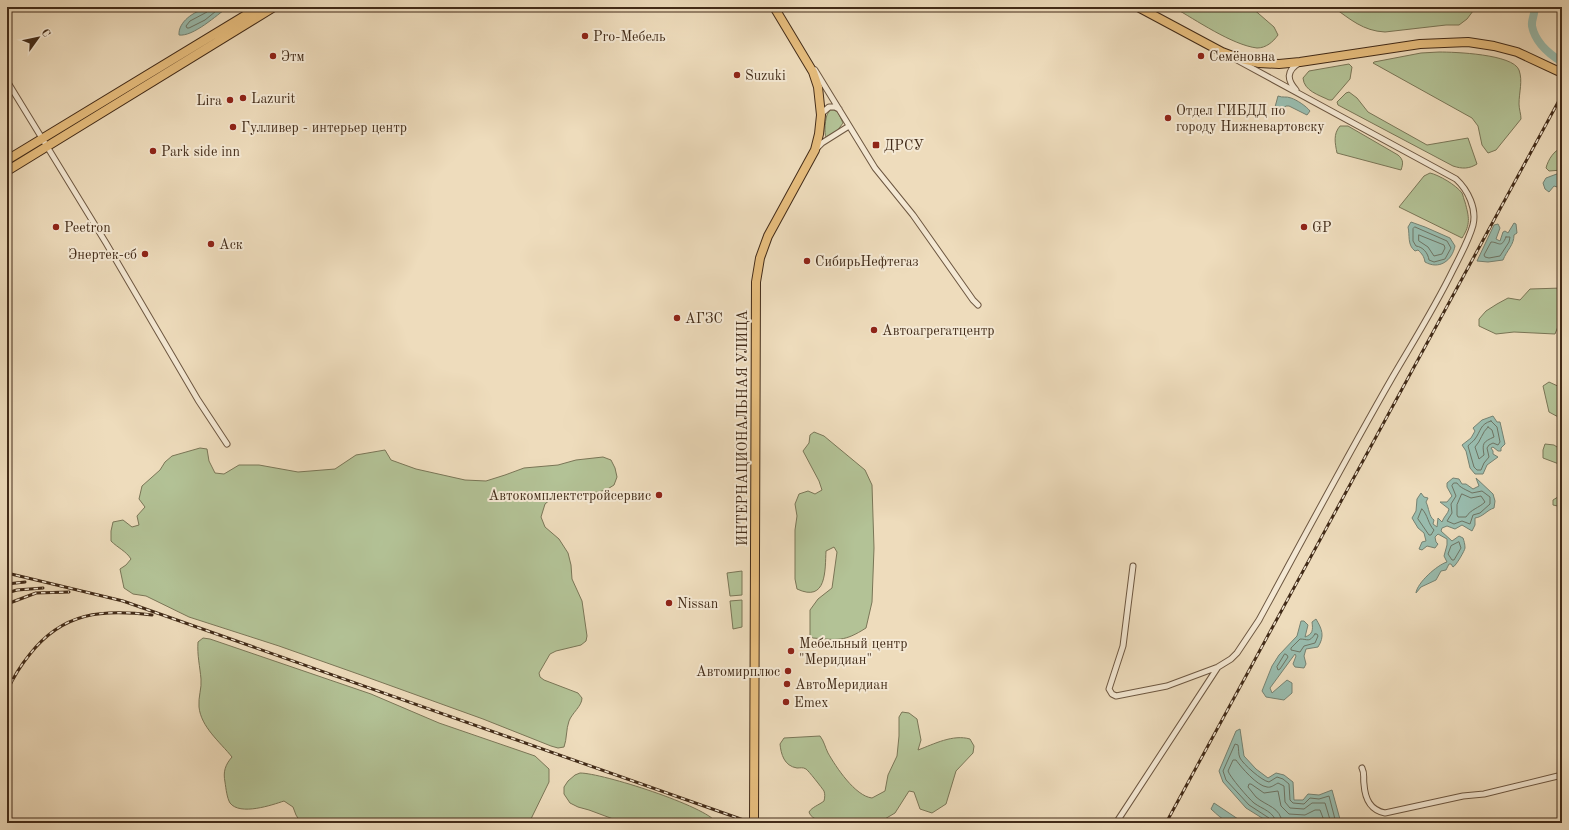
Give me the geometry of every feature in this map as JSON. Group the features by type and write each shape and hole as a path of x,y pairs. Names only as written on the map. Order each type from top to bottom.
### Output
{"main road":[{"path":"7,160 259,7"},
{"path":"7,171 274,7"},
{"name":"ИНТЕРНАЦИОНАЛЬНАЯ УЛИЦА","path":"754,823 756,282 760,258 768,236 815,150 821,114 820,97 816,80 802,50 774,7"},
{"path":"1138,7 1222,52 1243,60 1259,63 1279,64 1300,62 1420,44 1468,42 1494,46 1517,52 1562,73"}],"street":[{"path":"802,50 875,168 913,215 978,305"},
{"path":"1133,566 1123,646 1109,689 1110,692 1116,696 1167,686 1218,667 1231,659 1237,653 1259,620 1351,449 1444,289 1460,257 1474,222 1472,206 1462,184 1456,179 1222,52"},
{"path":"1298,93 1289,81 1288,77 1292,68 1300,62"},
{"path":"7,81 106,243 198,400 227,444"},
{"path":"821,114 829,107 835,107 840,110"},
{"path":"815,150 827,140 849,126"},
{"path":"819,132 822,138 827,140"},
{"path":"1116,823 1218,667"},
{"path":"1362,768 1364,773 1364,786 1370,805 1373,809 1385,813 1463,796 1484,794 1562,775"}],"shaded area":[{"path":"1173,7 1251,7 1274,27 1278,35 1266,46 1257,48 1247,46 1214,31"},
{"path":"1333,7 1476,7 1467,19 1459,25 1446,25 1385,32 1363,27"},
{"path":"1421,53 1469,53 1495,57 1506,60 1519,70 1521,82 1519,104 1521,119 1496,150 1488,153 1482,145 1478,126 1472,118 1373,63"},
{"path":"1349,64 1352,67 1350,79 1332,100 1313,92 1304,82 1303,78 1309,71"},
{"path":"1349,92 1357,98 1368,112 1427,145 1468,138 1477,164 1465,168 1453,166 1338,105 1337,102"},
{"path":"831,110 838,112 843,123 837,131 826,137 825,125 827,115"},
{"path":"1340,126 1348,126 1398,155 1402,162 1401,170 1337,153 1335,135"},
{"path":"1562,148 1562,170 1549,171 1546,168 1548,162 1556,151"},
{"path":"1430,173 1447,181 1462,193 1467,212 1468,224 1462,238 1399,207 1424,176"},
{"path":"1562,288 1562,324 1559,324 1555,334 1514,332 1496,334 1479,326 1479,319 1486,311 1508,298 1520,300 1530,289"},
{"path":"1549,382 1562,388 1562,419 1549,412 1543,386"},
{"path":"814,432 824,436 865,470 872,485 874,548 872,602 866,628 852,636 841,639 813,638 810,636 810,610 818,599 832,588 837,552 834,547 826,551 824,575 819,588 814,592 807,592 797,589 795,579 795,530 797,516 795,504 799,494 808,491 815,494 822,490 819,481 803,451 809,443 810,435"},
{"path":"1545,444 1554,445 1560,449 1562,460 1559,464 1543,458"},
{"path":"200,448 207,449 209,461 215,473 224,474 239,465 259,465 298,472 335,469 356,455 385,450 391,460 416,469 465,480 486,481 524,468 558,465 576,460 603,457 611,460 617,477 614,485 606,490 578,497 551,499 545,504 541,517 545,527 559,539 568,553 572,579 582,601 587,636 586,641 581,645 556,651 550,654 539,673 540,677 544,680 578,693 582,698 582,701 569,721 564,747 558,748 551,746 483,719 361,675 279,646 189,617 146,596 133,594 124,588 120,569 131,559 111,541 113,522 123,520 132,527 139,525 137,516 145,507 139,499 142,486 160,470 165,462 172,456"},
{"path":"1561,495 1562,507 1553,505 1553,500"},
{"path":"742,571 742,595 730,596 727,573"},
{"path":"742,600 742,627 733,629 730,601"},
{"path":"203,638 210,639 371,694 439,723 535,756 549,769 549,782 529,823 301,823 293,807 284,801 272,805 248,809 235,807 228,799 224,778 225,769 232,757 207,728 200,714 199,700 201,682 198,642"},
{"path":"902,712 909,713 917,719 921,740 918,750 944,740 957,738 970,739 974,746 973,753 956,771 946,804 932,813 920,809 914,792 909,791 895,813 878,823 823,821 813,817 809,812 824,801 824,791 806,769 793,767 786,762 781,752 780,744 784,738 820,736 831,759 841,773 859,792 872,798 885,791 888,775 897,756 899,717"},
{"path":"580,773 609,778 675,800 709,816 717,823 624,823 578,807 570,803 564,794 564,787 568,781"}],"water":[{"path":"216,7 228,7 191,33 179,35 181,26 188,18 201,10"},
{"path":"1278,96 1289,97 1304,105 1310,111 1307,115 1289,106 1286,106 1281,110 1276,109 1275,107"},
{"path":"1562,172 1562,185 1560,188 1554,186 1549,192 1545,189 1543,183 1546,178"},
{"path":"1411,222 1450,238 1455,246 1448,260 1440,264 1430,264 1425,262 1418,250 1415,251 1412,249 1409,240 1408,227"},
{"path":"1514,223 1516,224 1517,233 1514,235 1512,245 1503,260 1488,262 1477,261 1494,225 1498,224 1500,228 1496,239 1500,241 1503,232 1505,231 1508,233"},
{"path":"1493,416 1497,422 1500,422 1505,444 1501,448 1501,451 1498,451 1493,447 1491,448 1493,454 1498,457 1487,465 1483,474 1475,474 1470,468 1466,451 1462,445 1471,438 1475,431 1473,428 1482,420"},
{"path":"1453,478 1459,479 1462,484 1466,484 1473,489 1479,486 1476,478 1493,494 1495,501 1494,508 1475,518 1475,525 1472,531 1462,525 1455,529 1447,526 1442,528 1441,531 1452,541 1459,536 1463,538 1465,549 1453,567 1449,564 1446,570 1441,571 1436,580 1421,587 1416,593 1420,584 1428,575 1447,562 1444,556 1447,539 1438,534 1435,537 1438,544 1435,548 1427,546 1422,550 1419,549 1422,542 1426,541 1424,533 1418,528 1412,518 1416,511 1417,499 1421,493 1424,497 1428,498 1426,502 1430,515 1434,520 1433,524 1437,527 1438,518 1442,522 1449,509 1440,502 1447,502 1452,496 1447,487 1447,483"},
{"path":"1316,619 1320,626 1322,636 1318,647 1306,649 1304,656 1306,664 1304,668 1295,667 1293,664 1296,656 1295,654 1270,688 1272,693 1287,680 1292,683 1292,693 1284,700 1266,697 1262,691 1272,666 1279,655 1297,636 1301,621 1304,621 1308,625 1305,637 1311,633 1312,622"},
{"path":"1240,729 1244,756 1256,769 1268,778 1276,773 1284,775 1293,782 1294,800 1303,800 1308,794 1319,795 1332,790 1341,823 1270,823 1246,808 1223,782 1219,771 1236,731"},
{"path":"1214,803 1244,823 1229,822 1222,819 1211,809"}],"waterway":[{"path":"1534,7 1532,26 1536,37 1552,55 1562,62"}],"railway":[{"path":"1166,823 1562,95"},
{"path":"7,573 123,601 752,823"},
{"path":"7,584 25,582"},
{"path":"7,593 17,590 43,588"},
{"path":"7,604 36,593 69,592"},
{"path":"7,691 30,654 56,629 85,616 116,613 152,615"},
{"path":"7,801 11,823"}],"place":[{"name":"Pro-Мебель","path":"585,36"},
{"name":"Этм","path":"273,56"},
{"name":"Семёновна","path":"1201,56"},
{"name":"Suzuki","path":"737,75"},
{"name":"Lazurit","path":"243,98"},
{"name":"Lira","path":"230,100"},
{"name":"Отдел ГИБДД по городу Нижневартовску","path":"1168,118"},
{"name":"Гулливер - интерьер центр","path":"233,127"},
{"name":"ДРСУ","path":"876,145"},
{"name":"Park side inn","path":"153,151"},
{"name":"Peetron","path":"56,227"},
{"name":"GP","path":"1304,227"},
{"name":"Аск","path":"211,244"},
{"name":"Энертек-сб","path":"145,254"},
{"name":"СибирьНефтегаз","path":"807,261"},
{"name":"АГЗС","path":"677,318"},
{"name":"Автоагрегатцентр","path":"874,330"},
{"name":"Автокомплектстройсервис","path":"659,495"},
{"name":"Nissan","path":"669,603"},
{"name":"Мебельный центр \"Меридиан\"","path":"791,651"},
{"name":"Автомирплюс","path":"788,671"},
{"name":"АвтоМеридиан","path":"787,684"},
{"name":"Emex","path":"786,702"}]}
